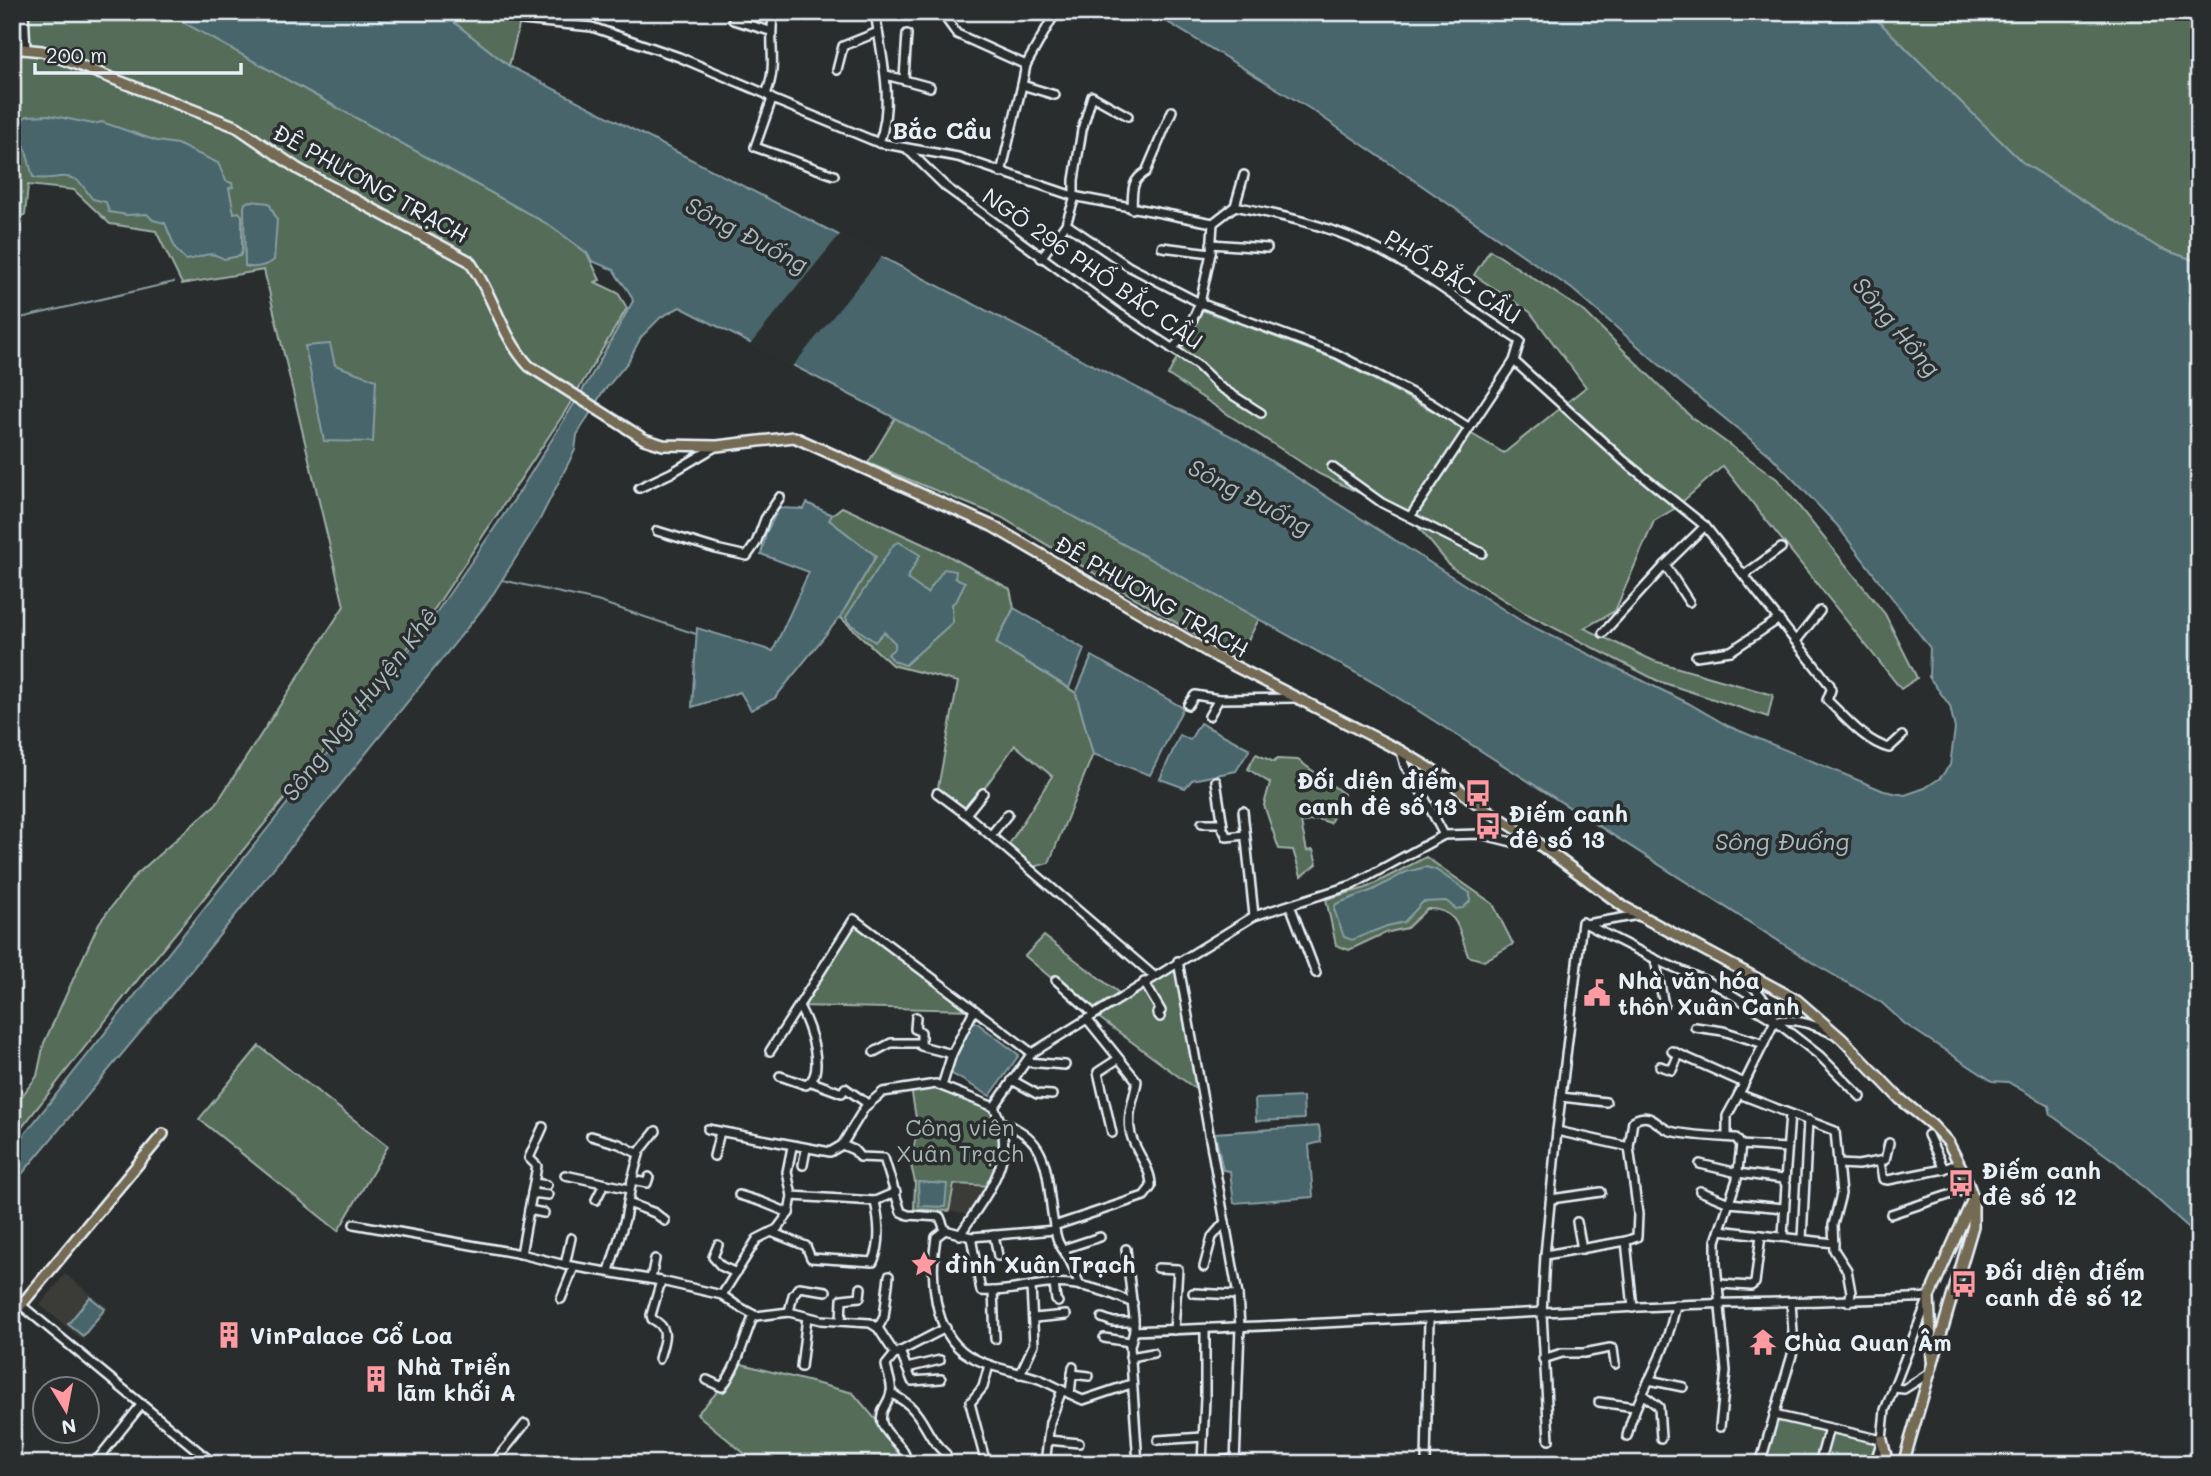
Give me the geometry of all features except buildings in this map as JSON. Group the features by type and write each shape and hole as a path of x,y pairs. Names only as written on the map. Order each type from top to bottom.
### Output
{"main road":[{"name":"ĐÊ PHƯƠNG TRẠCH","path":"12,48 42,51 237,127 298,169 469,261 520,356 529,366 644,439 663,445 717,446 794,437 992,526 1215,656 1401,751 1446,777 1472,800 1532,839 1614,900 1797,1000 1842,1039 1900,1099 1933,1125 1948,1142 1972,1193 1973,1226 1903,1464"},
{"path":"12,1317 163,1134"},
{"path":"1932,1370 1929,1297 1972,1193"},
{"path":"1882,1440 1888,1464"}],"street":[{"path":"24,12 26,49"},
{"path":"502,12 522,20 592,27 680,57 879,143 958,157 1073,195 1132,209 1213,223"},
{"path":"774,12 770,31 773,78 755,147 834,175"},
{"path":"875,12 886,75 885,128 879,143"},
{"path":"937,12 944,16 957,34 1027,65"},
{"path":"1001,173 1027,65 1053,17"},
{"path":"733,20 770,31"},
{"path":"837,70 843,46 878,32"},
{"path":"904,78 907,34"},
{"path":"886,75 930,87"},
{"path":"1022,85 1055,95"},
{"path":"1041,258 1066,224 1074,200 1082,130 1092,96 1128,116"},
{"path":"1132,209 1136,177 1146,172 1172,111"},
{"name":"NGÕ 296 PHỐ BẮC CẦU","path":"907,149 946,187 1041,258 1204,370 1220,387 1261,413"},
{"path":"1172,349 1186,334 1200,303 1211,253 1213,223 1234,206 1244,175"},
{"name":"PHỐ BẮC CẦU","path":"1234,206 1339,232 1391,256 1442,287 1520,341 1514,361 1624,461 1705,526 1830,685 1832,690 1826,700 1868,738 1889,748 1902,736"},
{"path":"1066,224 1128,266 1200,303 1337,354 1429,402 1468,427"},
{"path":"1211,244 1267,248"},
{"path":"1162,247 1211,253"},
{"path":"1410,517 1514,361"},
{"path":"639,488 671,474 717,446"},
{"path":"1332,467 1382,503 1482,553"},
{"path":"657,531 716,550 747,556 756,543 765,519 780,497"},
{"path":"1603,633 1705,526"},
{"path":"1744,575 1781,548"},
{"path":"1665,565 1689,602"},
{"path":"1796,641 1820,611"},
{"path":"1696,656 1731,651 1779,619"},
{"path":"1188,705 1198,694 1219,699 1294,698"},
{"path":"1209,716 1219,699"},
{"path":"1401,751 1405,766 1444,835"},
{"path":"1216,781 1227,837 1245,835"},
{"path":"937,793 991,835 1154,976"},
{"path":"966,814 983,793"},
{"path":"1243,811 1254,916"},
{"path":"991,835 1008,814"},
{"path":"1202,823 1220,823 1223,827"},
{"path":"995,1107 1032,1053 1254,916 1352,886 1444,835 1480,834 1512,842 1532,839"},
{"path":"1290,905 1315,973"},
{"path":"1549,1440 1542,1314 1545,1255 1582,922 1586,924 1639,915"},
{"path":"770,1051 854,919 1032,1053"},
{"path":"1586,924 1656,960 1718,986 1775,1021 1820,1056 1861,1097"},
{"path":"1656,960 1664,1004"},
{"path":"1178,961 1238,1295 1240,1326 1235,1462 1199,1463 1203,1437 1205,1329"},
{"path":"1727,1137 1727,1116 1775,1021 1758,991 1736,967"},
{"path":"945,1230 971,1237 1054,1228 1144,1196 1151,1187 1131,1135 1129,1120 1137,1081 1118,1059 1091,1017 1056,980"},
{"path":"1144,982 1161,1011 1157,1013 1160,1017"},
{"path":"799,1006 811,1032 814,1049 816,1065 812,1082"},
{"path":"942,1086 952,1054 974,1010"},
{"path":"916,1017 915,1029 921,1032 924,1048 952,1054"},
{"path":"1775,1021 1786,1019 1821,1028 1842,1039"},
{"path":"1695,1027 1723,1031 1764,1044"},
{"path":"874,1052 891,1043 921,1043"},
{"path":"1660,1066 1672,1070 1676,1052 1744,1083"},
{"path":"1112,1132 1098,1072 1118,1059"},
{"path":"1026,1062 1065,1065"},
{"path":"780,1076 803,1085 812,1082 842,1093 845,1088 868,1104"},
{"path":"1012,1080 1037,1094 1052,1095"},
{"path":"708,1129 831,1153 842,1145 868,1104 883,1092 936,1084 995,1107 1003,1123 1003,1161 997,1178 960,1235"},
{"path":"1739,1094 1835,1131 1841,1194 1833,1225 1834,1250 1847,1270 1851,1292 1849,1302"},
{"path":"1561,1097 1605,1102"},
{"path":"1783,1237 1790,1114"},
{"path":"1545,1255 1637,1237 1638,1214 1629,1147 1633,1121 1639,1117 1654,1119 1668,1131 1736,1138 1741,1145 1738,1173 1716,1241 1726,1371 1720,1427"},
{"path":"1802,1239 1808,1120"},
{"path":"1003,1123 1029,1137 1039,1147 1046,1172 1054,1228 1080,1286"},
{"path":"521,1254 537,1164 529,1158 543,1127"},
{"path":"609,1271 625,1219 639,1154 656,1130"},
{"path":"1557,1131 1629,1147"},
{"path":"714,1156 720,1132"},
{"path":"1928,1135 1944,1169"},
{"path":"591,1136 619,1144 639,1154"},
{"path":"1839,1164 1858,1165 1885,1160 1889,1143"},
{"path":"842,1145 854,1150 860,1157 884,1158 897,1192 901,1212 940,1217 945,1230"},
{"path":"1741,1145 1787,1148"},
{"path":"722,1295 757,1239 777,1229 789,1213 792,1196 787,1172 792,1147"},
{"path":"803,1165 806,1149"},
{"path":"1880,1162 1884,1180 1944,1169 1959,1163"},
{"path":"1700,1164 1785,1181"},
{"path":"565,1175 630,1189"},
{"path":"632,1180 644,1184 649,1177"},
{"path":"534,1183 547,1185"},
{"path":"596,1200 604,1184"},
{"path":"1700,1191 1729,1203 1784,1208"},
{"path":"792,1196 875,1201 897,1192"},
{"path":"1551,1199 1601,1192"},
{"path":"532,1193 548,1195"},
{"path":"1891,1214 1903,1208 1972,1193"},
{"path":"739,1195 789,1213"},
{"path":"771,1232 806,1246 811,1258 873,1262 877,1254 879,1234 875,1201"},
{"path":"628,1203 654,1213 665,1221"},
{"path":"529,1210 544,1213"},
{"path":"1204,1267 1212,1237 1225,1222"},
{"path":"1577,1222 1582,1249"},
{"path":"354,1224 521,1254 574,1267 661,1281 722,1295 754,1315 789,1312 807,1317 870,1323 878,1328 898,1353 912,1381 941,1379"},
{"path":"945,1230 936,1237 932,1259 934,1293 946,1328 961,1350 989,1365 1083,1399 1131,1384"},
{"path":"1720,1230 1834,1243"},
{"path":"994,1235 998,1256"},
{"path":"1760,1303 1753,1285 1761,1235"},
{"path":"971,1237 980,1290 1054,1284 1080,1286 1133,1303"},
{"path":"1063,1249 1100,1237"},
{"path":"565,1265 571,1238"},
{"path":"1626,1241 1633,1308"},
{"path":"718,1245 713,1258 715,1262 736,1273"},
{"path":"1126,1249 1133,1303 1134,1327 1130,1357 1138,1464"},
{"path":"651,1279 655,1258"},
{"path":"561,1299 574,1267"},
{"path":"1158,1268 1178,1269 1174,1330"},
{"path":"878,1328 884,1317 890,1276"},
{"path":"659,1359 664,1331 651,1315 661,1281"},
{"path":"1054,1284 1058,1302"},
{"path":"1720,1284 1753,1285"},
{"path":"789,1312 793,1296 799,1287 826,1291"},
{"path":"1020,1374 1034,1344 1031,1287"},
{"path":"841,1321 842,1298 860,1297 861,1288"},
{"path":"993,1291 995,1339"},
{"path":"1193,1293 1238,1295"},
{"path":"1102,1318 1134,1327 1174,1330 1542,1314 1721,1303 1849,1302 1929,1297 1885,1410 1882,1440 1874,1464"},
{"path":"1760,1464 1794,1348 1791,1302"},
{"path":"21,1305 214,1464"},
{"path":"1627,1436 1635,1407 1671,1330 1676,1305"},
{"path":"707,1380 718,1387 722,1387 726,1382 741,1355 754,1315"},
{"path":"1034,1318 1066,1315"},
{"path":"801,1367 807,1317"},
{"path":"1426,1464 1429,1319"},
{"path":"906,1464 906,1455 882,1422 882,1409 891,1393 886,1365 898,1353 946,1328"},
{"path":"1104,1338 1130,1342"},
{"path":"1543,1359 1562,1353 1584,1353 1610,1348 1615,1353 1615,1364"},
{"path":"1130,1357 1153,1353"},
{"path":"906,1368 940,1360"},
{"path":"984,1456 970,1404 983,1387 989,1365"},
{"path":"1893,1388 1904,1389 1932,1370"},
{"path":"1070,1394 1073,1371 1089,1376"},
{"path":"1649,1380 1683,1387"},
{"path":"1045,1464 1050,1422 1062,1390"},
{"path":"891,1393 910,1406 932,1441 946,1454"},
{"path":"1642,1394 1657,1405 1661,1438"},
{"path":"1599,1402 1635,1407"},
{"path":"93,1464 142,1404"},
{"path":"1774,1415 1882,1440"},
{"path":"493,1464 525,1424"},
{"path":"1819,1464 1829,1428"},
{"path":"1158,1440 1203,1437"},
{"path":"1048,1440 1079,1443"}],"shaded area":[{"path":"954,1184 992,1186 970,1215 949,1211"},
{"path":"65,1274 108,1308 83,1340 40,1305"}],"green space":[{"path":"24,12 165,12 551,226 587,253 600,280 595,282 618,293 627,308 563,415 414,640 143,973 12,1140 12,1109 37,1076 44,1043 99,923 136,875 216,804 344,606 264,270 182,284 156,231 110,224 74,190 28,185 25,215 12,217 12,34 25,34"},
{"path":"441,12 487,12 520,22 509,66"},
{"path":"1869,12 2199,12 2199,262 2159,248 2022,162"},
{"path":"1490,250 1585,312 1691,417 1777,479 1885,614 1917,678 1901,689 1723,466 1674,509 1654,521 1615,611 1584,628 1654,661 1773,695 1768,717 1658,681 1525,613 1451,567 1410,517 1319,474 1168,375 1202,310 1335,359 1504,453 1586,387 1530,312 1474,275"},
{"path":"895,418 1259,619 1238,660 1001,517 868,463"},
{"path":"842,507 947,555 1010,589 1014,608 996,643 1076,693 1093,754 1049,863 1029,868 1006,849 1052,776 1015,745 966,814 937,793 958,682 892,665 840,617 876,556 829,520"},
{"path":"1256,754 1274,762 1277,759 1298,760 1344,794 1330,823 1318,819 1301,823 1307,851 1313,850 1317,864 1301,876 1293,850 1279,849 1264,805 1270,783 1248,769"},
{"path":"1426,857 1493,904 1513,944 1484,961 1468,956 1460,930 1452,917 1446,912 1427,909 1407,928 1385,933 1349,950 1336,945 1326,899 1366,888"},
{"path":"854,919 974,1010 799,1006"},
{"path":"1044,936 1123,996 1178,961 1201,1093 1094,1014 1025,956"},
{"path":"259,1046 388,1146 338,1231 199,1119"},
{"name":"Công viên Xuân Trạch","path":"936,1084 994,1107 1005,1146 992,1186 954,1184 949,1211 914,1209 915,1182 910,1161 918,1130 911,1088"},
{"path":"738,1363 853,1393 906,1455 906,1464 757,1464 697,1414 722,1387"},
{"path":"1774,1415 1882,1440 1874,1464 1760,1464"}],"water":[{"path":"165,12 441,12 509,66 1235,438 1523,622 1688,703 1728,726 1884,791 1905,795 1925,788 1940,778 1950,765 1955,729 1950,706 1929,677 1930,648 1836,524 1770,455 1670,374 1572,289 1312,110 1151,12 1869,12 2022,162 2159,248 2199,262 2199,1237 2117,1163 2051,1115 2049,1106 2008,1082 1992,1081 1905,1024 1882,1003 1813,963 1378,685 895,418 680,307 661,317 641,337 628,362 602,393 577,435 575,450 539,521 488,602 172,994 12,1186 12,1150 418,639 518,494 590,378 633,301 614,270 592,261 587,253 551,226"},
{"path":"49,115 93,124 102,122 157,141 177,144 218,163 226,181 232,183 233,187 229,188 234,213 239,212 242,216 240,256 224,259 209,254 186,260 176,250 165,223 153,220 147,214 109,212 106,202 93,199 73,178 33,177 20,121 27,116"},
{"path":"245,203 269,203 277,220 274,260 256,267 245,266 244,207"},
{"path":"330,344 335,365 376,380 373,442 324,441 305,346"},
{"path":"807,503 832,515 829,520 876,556 840,617 775,698 751,710 740,692 692,707 697,628 773,651 809,572 761,554 766,533 779,508 804,509"},
{"path":"899,542 920,555 907,579 927,593 944,569 956,571 955,578 965,582 957,600 952,604 953,622 905,665 894,661 888,654 895,648 895,643 884,632 875,642 848,622 846,617 894,544"},
{"path":"1014,608 1084,649 1069,688 996,643"},
{"path":"1092,656 1183,708 1150,775 1093,754 1076,693"},
{"path":"1200,723 1250,749 1236,771 1192,780 1185,788 1160,779 1180,735 1190,740"},
{"path":"1426,867 1436,870 1470,893 1470,901 1463,908 1456,909 1446,901 1423,902 1404,922 1352,940 1344,937 1334,909 1336,904 1373,890 1406,872"},
{"path":"973,1020 1019,1055 990,1096 949,1072"},
{"path":"1303,1097 1304,1119 1256,1121 1255,1099"},
{"path":"1319,1126 1321,1142 1309,1145 1313,1197 1234,1203 1230,1171 1223,1170 1215,1133"},
{"path":"918,1182 947,1184 945,1207 919,1206"},
{"path":"90,1297 105,1309 83,1336 68,1324"}],"pier":[{"path":"842,232 884,254 791,368 749,346"}],"waterway":[{"path":"12,320 174,282"},
{"path":"502,580 597,601 696,634"}],"place":[{"name":"Đối diện điếm canh đê số 13","path":"1478,793"},
{"name":"Điếm canh đê số 13","path":"1488,826"},
{"name":"Nhà văn hóa thôn Xuân Canh","path":"1597,993"},
{"name":"Điếm canh đê số 12","path":"1961,1183"},
{"name":"đình Xuân Trạch","path":"924,1264"},
{"name":"Đối diện điếm canh đê số 12","path":"1964,1284"},
{"name":"VinPalace Cổ Loa","path":"229,1335"},
{"name":"Chùa Quan Âm","path":"1763,1342"},
{"name":"Nhà Triển lãm khối A","path":"376,1379"}],"district":[{"name":"Bắc Cầu","path":"942,129"}],"water label":[{"name":"Sông Đuống","path":"747,234"},
{"name":"Sông Hồng","path":"1897,326"},
{"name":"Sông Đuống","path":"1250,496"},
{"name":"Sông Ngũ Huyện Khê","path":"359,704"},
{"name":"Sông Đuống","path":"1782,840"}]}
